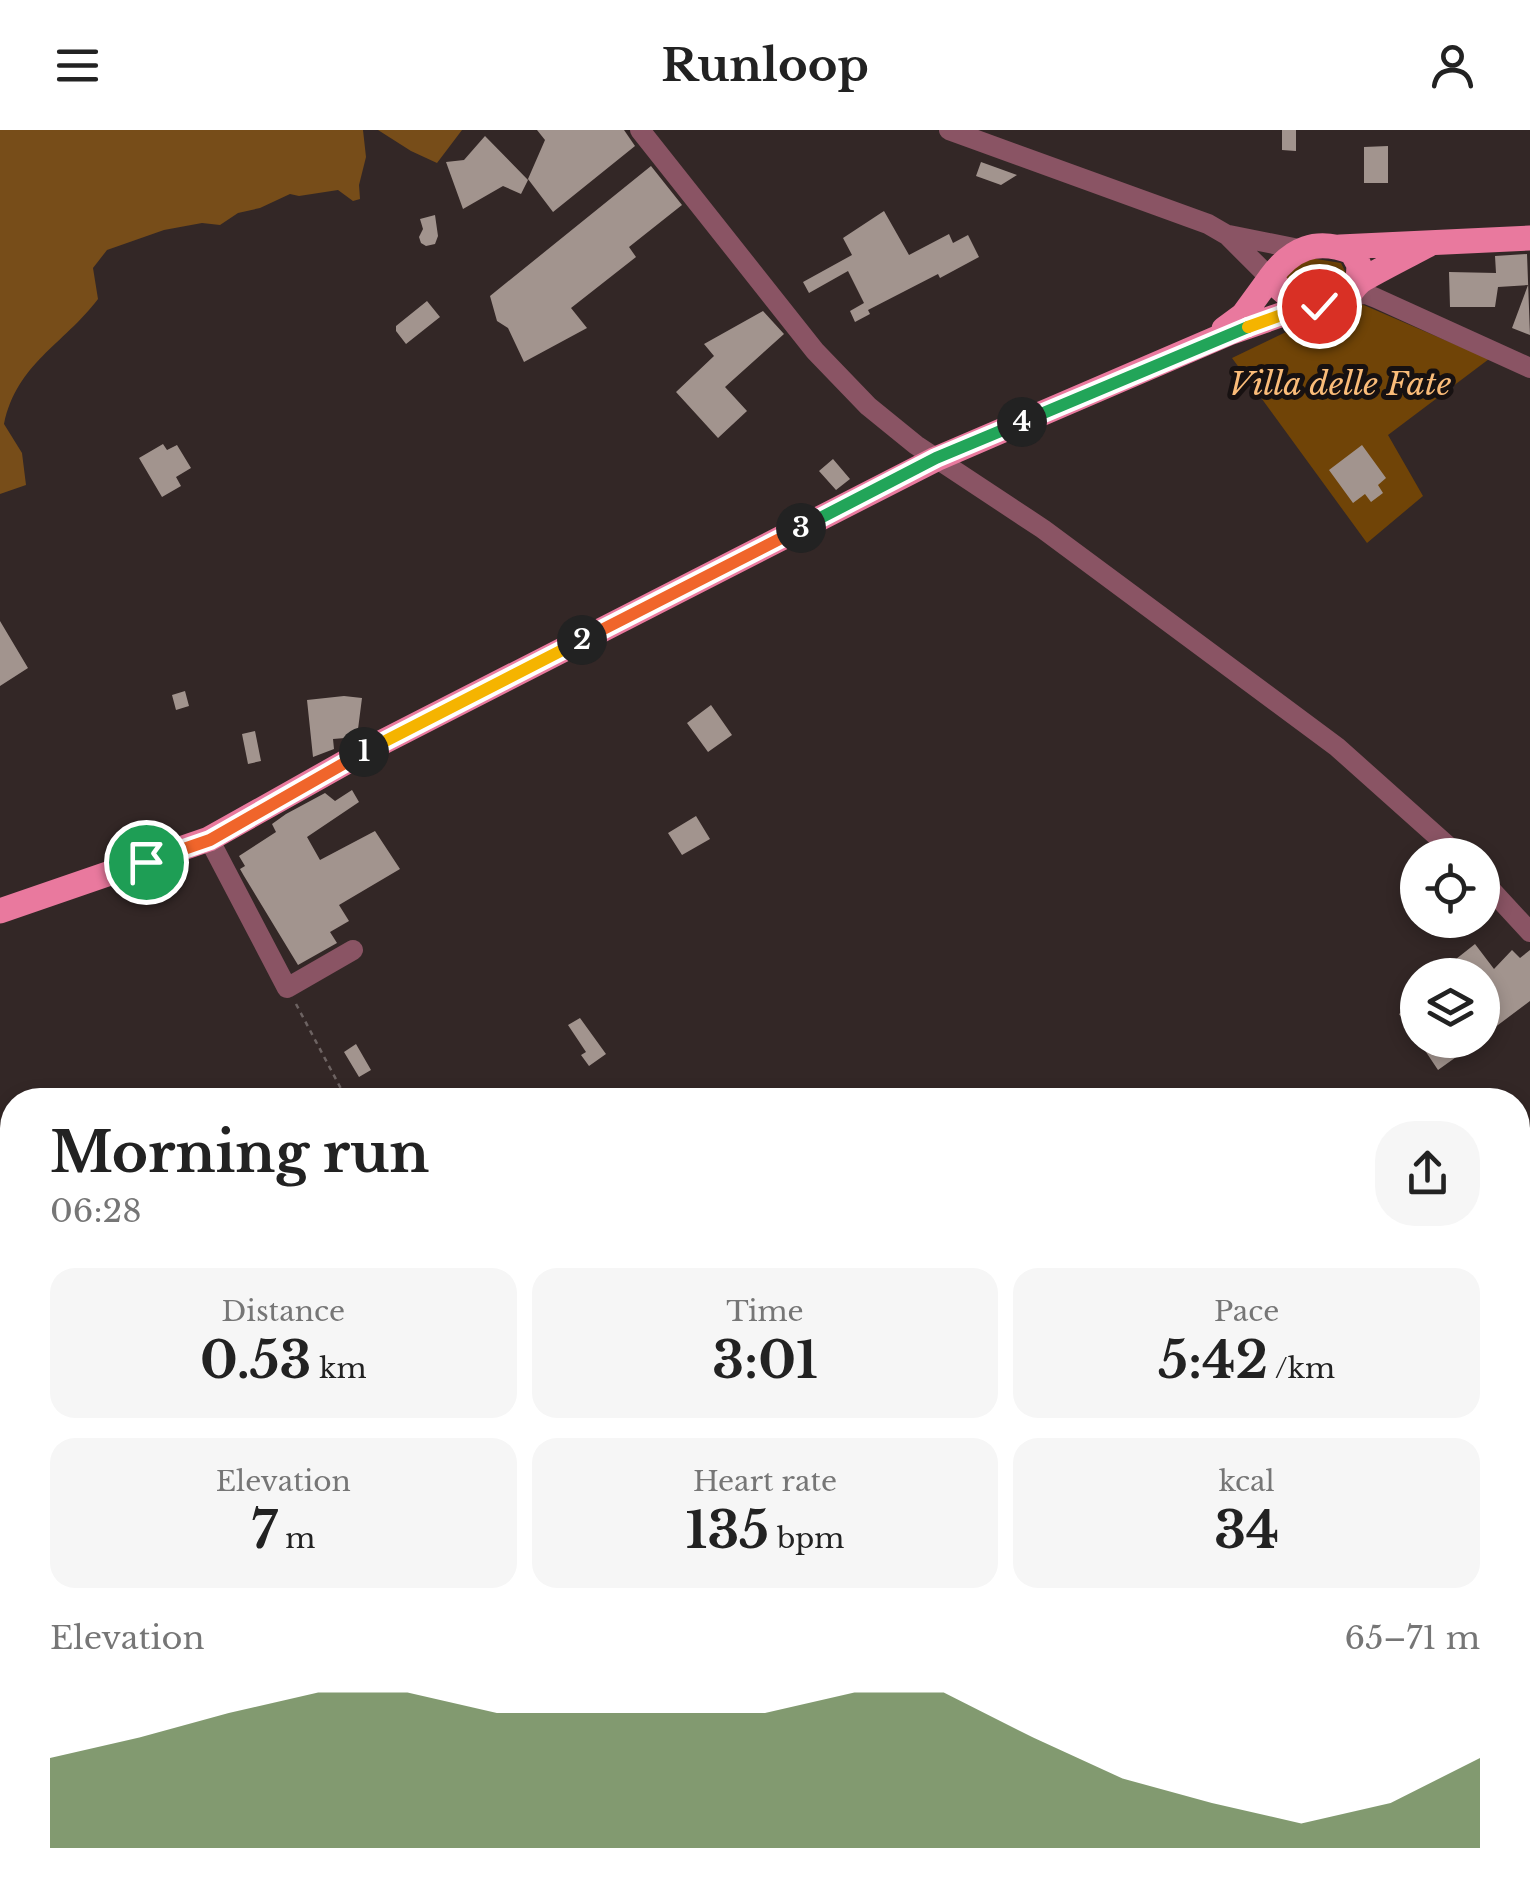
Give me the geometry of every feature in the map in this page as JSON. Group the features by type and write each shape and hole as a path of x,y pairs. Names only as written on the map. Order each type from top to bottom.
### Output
{"main road":[{"path":"1206,343 1243,315 1285,258 1299,249 1530,238"},
{"path":"0,911 210,840 371,748 936,458 1206,343 1306,306 1319,306 1428,245"},
{"path":"1340,247 1352,252 1359,266 1353,288"},
{"path":"1270,278 1290,300 1306,306"}],"street":[{"path":"640,130 814,352 868,406 936,458 1043,529 1337,747 1439,838"},
{"path":"949,130 1227,234 1299,249"},
{"path":"1227,234 1270,278"},
{"path":"1353,288 1530,368"},
{"path":"210,840 287,988 354,950"},
{"path":"1500,900 1530,932"}],"path":[{"path":"287,988 340,1088"}],"green space":[{"path":"1304,257 1341,263 1348,277 1341,289 1298,295 1286,280 1287,272"},
{"name":"Villa delle Fate","path":"1352,300 1489,359 1388,435 1423,496 1367,543 1232,358"}],"shaded area":[{"path":"0,130 363,130 366,157 360,199 353,201 338,190 290,194 238,213 220,225 202,223 164,230 107,250 93,268 98,299 30,370 10,403 4,424 22,453 26,485 0,494"},
{"path":"378,130 462,130 437,163"}],"building":[{"path":"537,130 624,130 635,146 553,212 528,179 545,140"},
{"path":"1282,130 1296,130 1296,151 1282,150"},
{"path":"485,136 528,180 521,194 503,186 463,209 446,162 464,160"},
{"path":"1388,146 1388,183 1364,183 1364,147"},
{"path":"981,162 1017,175 1001,185 976,176"},
{"path":"651,166 682,205 629,247 636,257 571,308 587,328 524,362 508,328 497,321 490,296"},
{"path":"884,211 909,255 949,234 953,243 968,235 979,257 868,310 870,314 855,322 850,311 864,303 848,271 809,293 803,282 852,255 843,238"},
{"path":"435,215 438,236 435,244 426,246 419,237 423,229 420,219"},
{"path":"1527,254 1530,335 1512,328 1528,285 1498,287 1495,307 1450,307 1449,272 1496,273 1495,256"},
{"path":"427,301 440,317 406,344 396,326"},
{"path":"763,311 784,334 725,387 747,411 718,438 676,392 714,356 704,344"},
{"path":"163,444 167,450 177,445 191,468 176,477 181,486 162,497 139,458"},
{"path":"1362,445 1386,478 1378,485 1383,493 1371,502 1365,494 1353,503 1329,470"},
{"path":"833,459 850,479 836,490 819,471"},
{"path":"0,621 28,668 0,686"},
{"path":"185,691 189,706 176,710 172,695"},
{"path":"362,698 357,737 333,739 334,749 313,757 307,700"},
{"path":"711,705 732,735 708,752 687,723"},
{"path":"255,731 261,761 248,764 242,734"},
{"path":"352,790 359,802 307,837 320,860 375,831 400,869 339,905 349,921 330,932 337,943 298,965 240,869 245,866 239,856 276,832 272,824 286,814 325,793 335,801"},
{"path":"696,816 710,839 682,855 668,833"},
{"path":"1475,944 1486,958 1457,958"},
{"path":"1512,950 1520,958 1530,950 1530,1001 1500,1024 1500,963"},
{"path":"580,1018 606,1054 589,1066 581,1055 586,1052 568,1025"},
{"path":"356,1044 371,1070 359,1077 344,1052"},
{"path":"1430,1058 1455,1058 1438,1070"}],"route":[{"path":"146,862 210,840 371,748 936,458 1229,334 1306,306 1319,306"}]}
